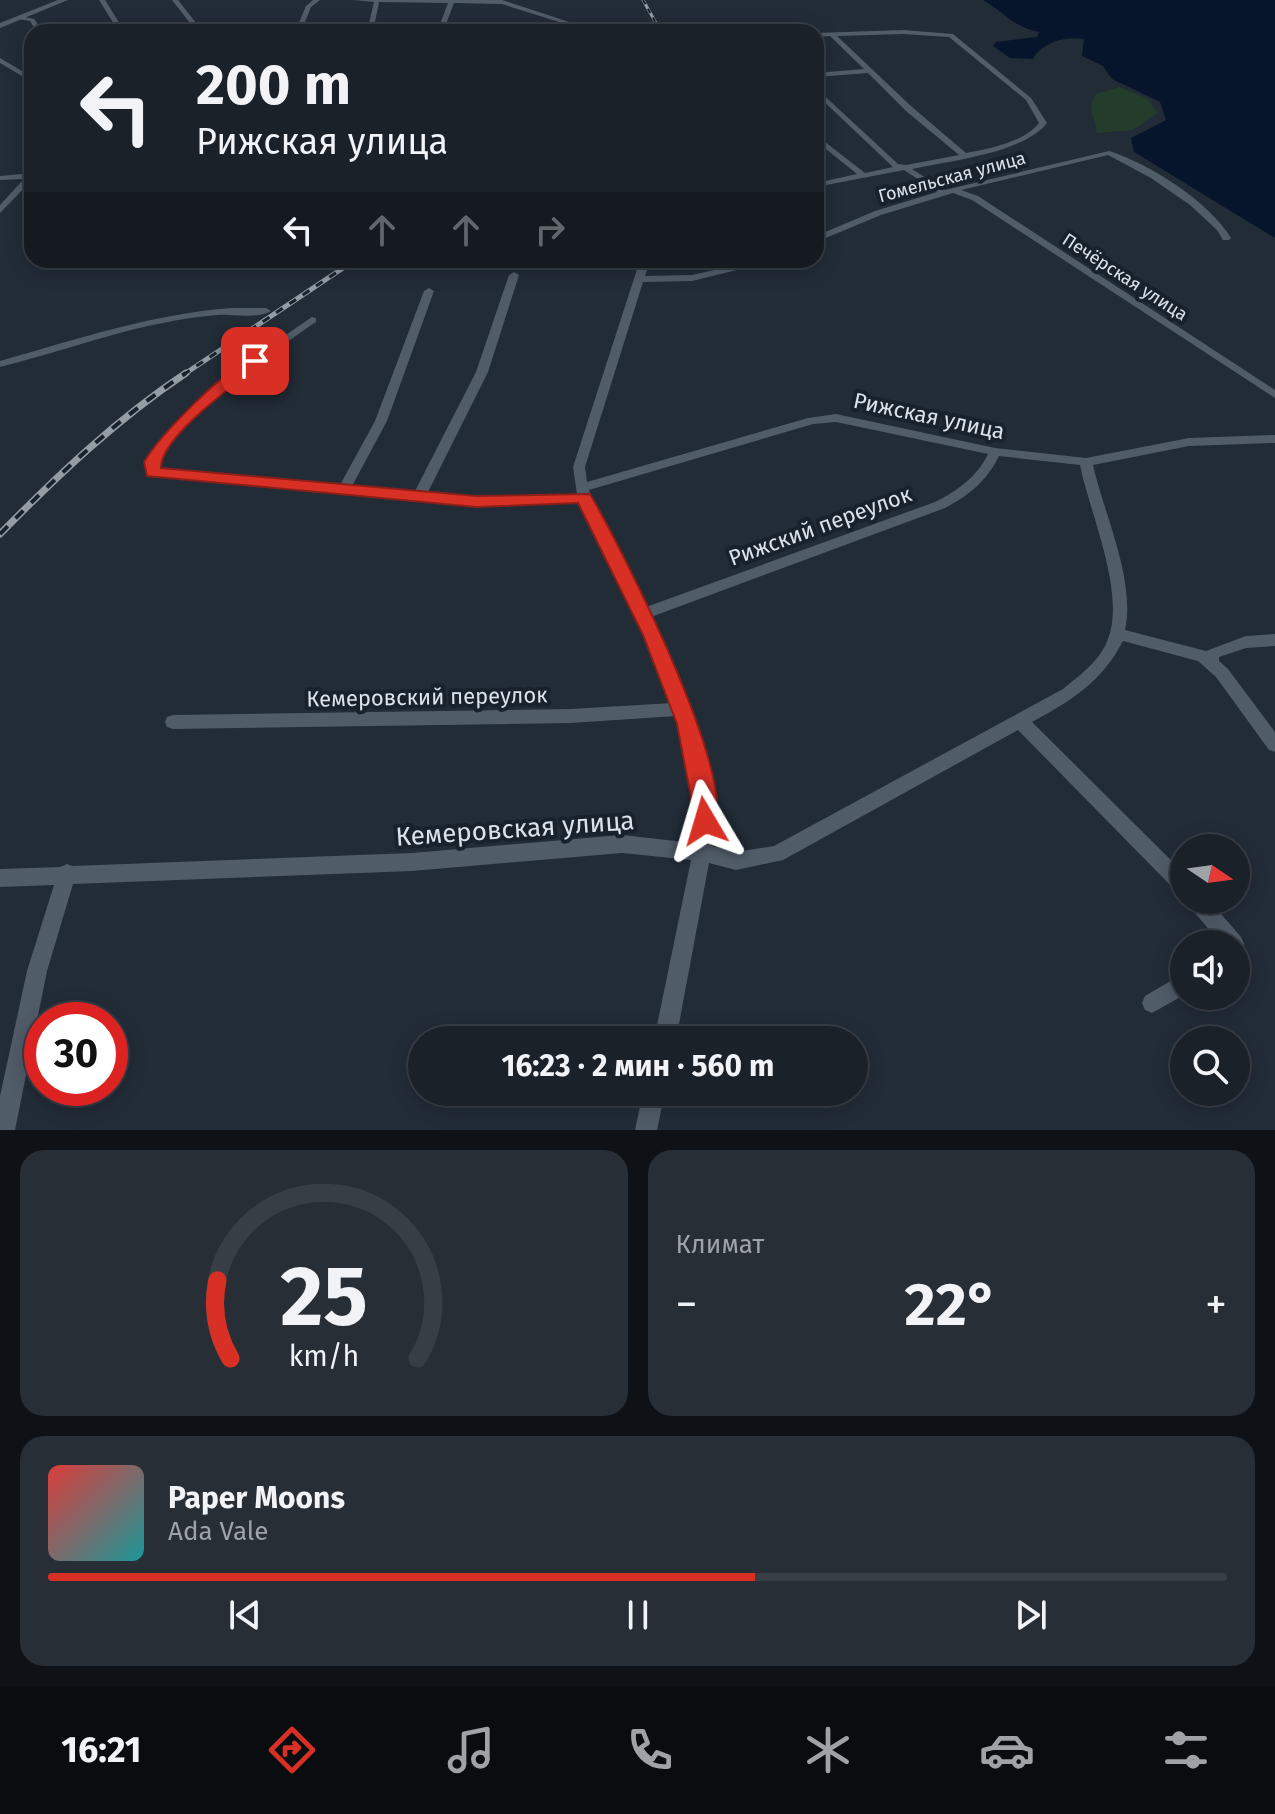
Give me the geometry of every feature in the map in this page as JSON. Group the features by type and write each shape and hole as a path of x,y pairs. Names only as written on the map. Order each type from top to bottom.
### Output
{"street":[{"path":"0,26 64,0"},
{"path":"102,0 117,24"},
{"path":"175,0 194,24"},
{"path":"301,24 309,6 317,0"},
{"path":"356,0 452,0 514,4 573,24"},
{"path":"372,24 377,0"},
{"path":"443,24 452,0"},
{"path":"20,18 32,20 35,24"},
{"path":"824,34 954,36 1029,99 1039,112 1040,130 1003,147 824,183"},
{"path":"831,34 868,71 963,154"},
{"path":"0,60 24,75"},
{"path":"824,74 868,71"},
{"name":"Печёрская улица","path":"824,97 899,166 949,192 975,198 1275,395"},
{"path":"824,143 862,174"},
{"name":"Гомельская улица","path":"824,236 878,213 949,192 1100,154 1114,154 1182,194 1218,223 1226,238"},
{"path":"0,178 24,176"},
{"path":"0,210 24,184"},
{"path":"642,268 580,457 582,493 642,614 681,709 700,773 705,821 702,852 668,1026"},
{"path":"638,279 686,279 736,268"},
{"path":"419,497 482,372 514,275"},
{"path":"344,488 381,421 429,291"},
{"path":"0,364 175,317 225,311 266,311"},
{"name":"Рижская улица","path":"312,320 275,345 182,422 152,462 153,472 419,497 530,502 582,493 827,418 853,419 995,452 1086,462 1189,442 1275,439"},
{"name":"Рижский переулок","path":"642,614 940,505 965,491 983,474 995,452"},
{"path":"1086,462 1123,604 1120,634 1193,652 1211,662 1275,745"},
{"name":"Кемеровская улица","path":"0,878 412,862 622,844 702,852 736,861 777,854 1085,683 1099,669 1120,634"},
{"path":"1211,662 1212,653 1230,646 1275,640"},
{"name":"Кемеровский переулок","path":"173,722 571,716 681,709"},
{"path":"1020,721 1170,872"},
{"path":"4,1130 37,971 67,873"},
{"path":"1209,914 1222,930"},
{"path":"1152,1003 1170,992"},
{"path":"646,1130 651,1106"}],"green space":[{"path":"1120,87 1148,99 1157,113 1133,130 1097,133 1091,106 1096,94"}],"water":[{"path":"983,0 1275,0 1275,238 1134,152 1131,138 1166,120 1160,102 1112,79 1103,66 1082,56 1084,39 1070,38 1055,42 1042,48 1033,59 1010,58 993,46 996,42 1037,37 1039,32 1015,23"}],"railway":[{"path":"643,0 656,24"},
{"path":"183,375 343,268"},
{"path":"0,534 89,449 136,409 186,373"}],"route":[{"path":"255,361 182,422 162,444 152,462 153,472 476,501 530,502 584,498 652,635 693,739 705,821"}]}
